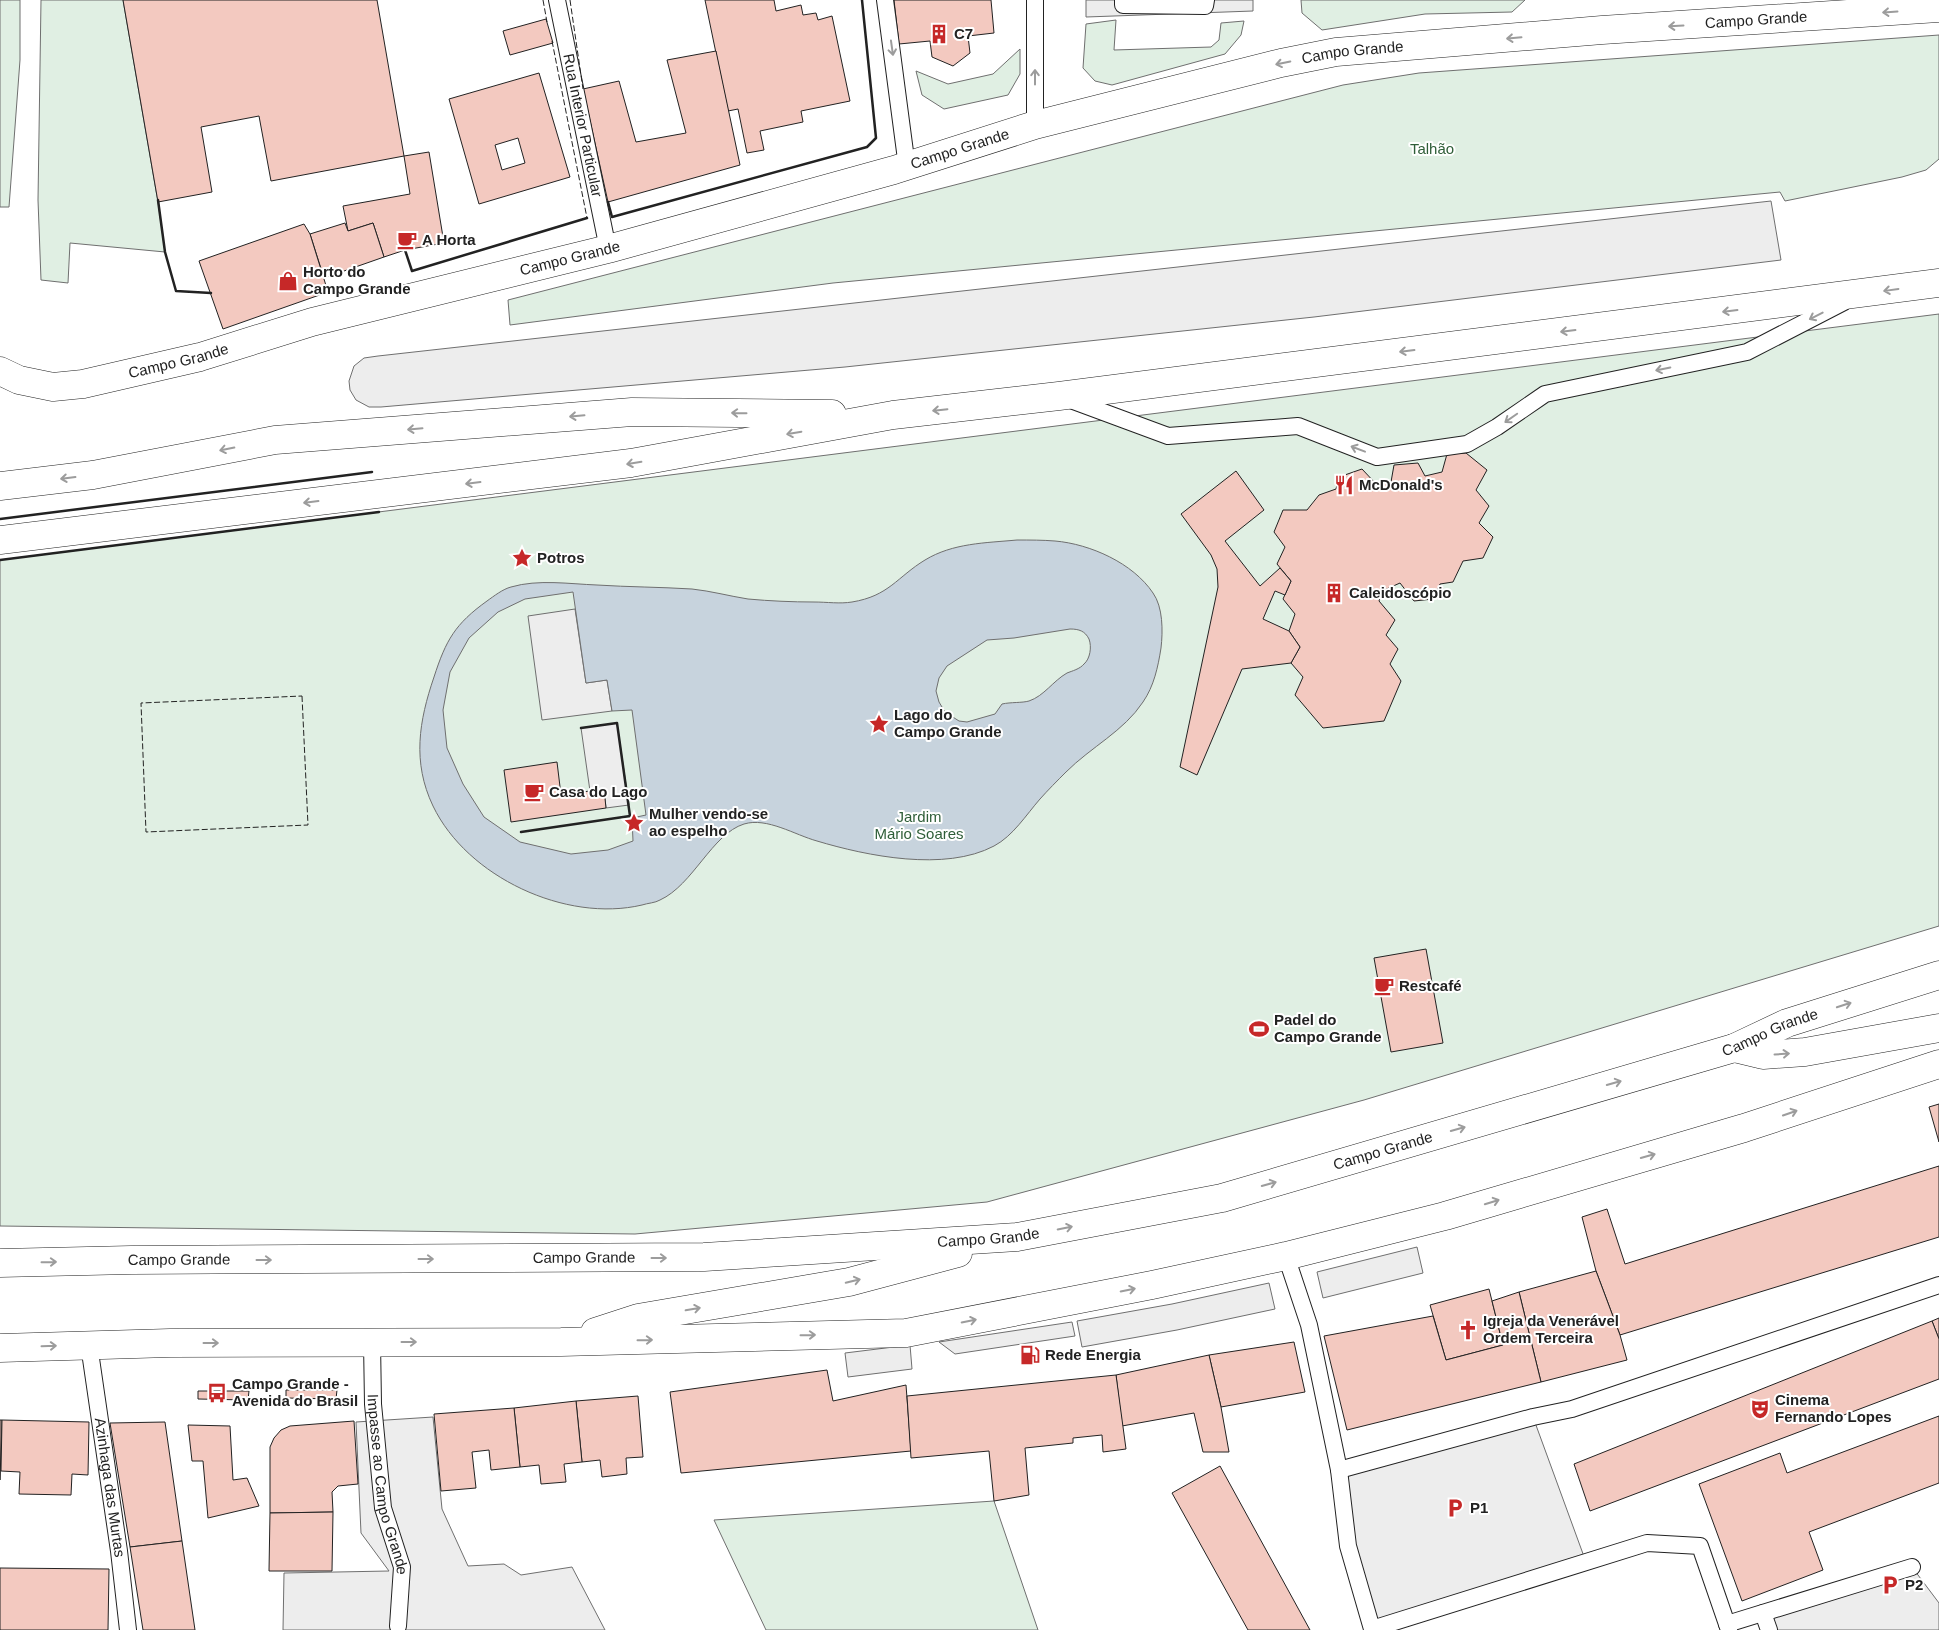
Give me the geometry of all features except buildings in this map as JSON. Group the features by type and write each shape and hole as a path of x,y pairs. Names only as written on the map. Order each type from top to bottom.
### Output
{"main road":[{"name":"Campo Grande","path":"0,370 19,380 53,387 83,384 200,357 312,322 608,249 908,167 1035,126 1281,63 1336,52 1602,30 1939,8"},
{"path":"0,540 631,463 893,415 1059,396 1939,283"},
{"path":"0,486 93,475 275,440 632,412 893,415"},
{"name":"Campo Grande","path":"0,1263 131,1260 704,1258 1017,1238 1222,1198 1734,1048 1787,1023 1939,975"},
{"path":"1734,1048 1763,1055 1805,1052 1939,1028"},
{"path":"0,1348 89,1345 562,1342 906,1333 1152,1285 1286,1256 1445,1216 1744,1128 1939,1064"},
{"path":"562,1342 638,1318 849,1282 1017,1238"}],"lane":[{"name":"Rua Interior Particular","path":"557,0 608,249"},
{"path":"885,0 908,167"},
{"path":"1035,0 1035,126"},
{"path":"1123,0 1123,5 1205,6 1206,0"},
{"path":"1059,396 1168,436 1298,426 1377,457 1468,444 1497,427 1545,394 1747,352 1859,294"},
{"path":"1286,1256 1310,1325 1339,1470 1348,1546 1372,1629 1647,1543 1700,1546 1728,1627 1763,1613 1912,1567"},
{"path":"1339,1470 1533,1417 1572,1409 1939,1285"},
{"name":"Impasse ao Campo Grande","path":"372,1342 374,1404 384,1508 402,1567 398,1626"},
{"name":"Azinhaga das Murtas","path":"89,1345 119,1551 128,1630"},
{"path":"1763,1613 1769,1630"}],"green space":[{"path":"0,0 20,0 20,60 9,207 0,207"},
{"path":"41,0 123,0 165,252 70,243 68,283 41,280 38,200"},
{"path":"1301,0 1525,0 1512,12 1425,14 1322,30 1302,13"},
{"path":"1116,20 1114,50 1211,47 1219,40 1221,23 1244,21 1241,35 1225,54 1112,85 1095,81 1083,68 1086,24"},
{"name":"Talhão","path":"1939,35 1939,159 1926,170 1902,177 1785,201 1780,192 833,283 510,325 508,300 1343,85 1419,73"},
{"path":"1020,49 1020,74 1008,95 944,109 922,95 916,71 948,84 993,74"},
{"name":"Jardim Mário Soares","path":"1939,314 1939,926 1364,1100 987,1202 635,1234 0,1226 0,560"},
{"path":"994,1501 1038,1630 766,1630 714,1520"}],"shaded area":[{"path":"1086,0 1253,0 1253,11 1086,17"},
{"path":"1771,201 1781,260 1314,317 845,367 381,407 369,407 356,400 350,390 349,381 354,366 364,358 378,356"},
{"name":"Lago do Campo Grande","path":"1017,540 1055,541 1082,546 1110,557 1134,573 1153,593 1159,605 1162,619 1161,648 1153,683 1147,696 1135,712 1117,730 1066,772 1013,831 994,846 974,854 953,858 930,860 906,859 837,847 771,825 753,822 744,824 722,838 683,883 672,893 658,901 613,909 582,907 551,900 522,889 494,873 469,854 449,831 433,806 426,790 422,773 420,742 425,710 434,677 443,653 459,625 476,609 505,589 532,583 554,583 692,589 748,599 847,603 865,599 884,591 915,566 936,554 958,547","holes":["573,592 586,683 607,680 612,711 632,710 646,815 632,818 633,841 608,850 571,854 520,842 484,817 463,784 447,748 443,710 450,672 469,638 498,612 525,599","1076,629 1086,634 1090,646 1088,659 1076,670 1062,676 1039,696 1029,701 1002,704 995,714 967,722 959,721 945,712 939,702 936,691 939,678 947,666 987,640 1014,638"]},
{"path":"575,609 586,683 607,680 612,711 542,720 528,616"},
{"path":"617,723 629,805 606,808 604,789 590,791 581,728"},
{"path":"1417,1247 1423,1273 1323,1298 1317,1272"},
{"path":"1269,1283 1275,1309 1177,1330 1082,1347 1077,1321 1172,1304"},
{"path":"1072,1322 1075,1336 955,1354 939,1342"},
{"path":"910,1345 912,1369 848,1377 845,1353"},
{"path":"433,1417 442,1509 468,1566 504,1564 521,1575 572,1567 605,1630 283,1630 284,1573 389,1571 361,1533 356,1422"},
{"name":"P1","path":"1533,1417 1586,1562 1372,1629 1339,1470"},
{"name":"P2","path":"1912,1567 1939,1603 1939,1630 1769,1630 1763,1613"}],"fence":[{"path":"543,0 547,22"},
{"path":"570,0 583,89"},
{"path":"552,41 587,218"},
{"path":"302,696 308,825 146,832 141,703 302,696"}],"wall":[{"path":"608,202 612,217 867,147 876,138 862,0"},
{"path":"158,200 165,252 176,291 211,293"},
{"path":"405,250 412,271 587,218"},
{"path":"0,519 372,472"},
{"path":"0,560 379,512"},
{"path":"521,832 630,816 617,723 581,728"}],"place":[{"name":"C7","path":"939,34"},
{"name":"A Horta","path":"407,240"},
{"name":"Horto do Campo Grande","path":"288,281"},
{"name":"McDonald's","path":"1344,485"},
{"name":"Potros","path":"522,558"},
{"name":"Caleidoscópio","path":"1334,593"},
{"name":"Lago do Campo Grande","path":"879,724"},
{"name":"Casa do Lago","path":"534,792"},
{"name":"Mulher vendo-se ao espelho","path":"634,823"},
{"name":"Restcafé","path":"1384,986"},
{"name":"Padel do Campo Grande","path":"1259,1029"},
{"name":"Igreja da Venerável Ordem Terceira","path":"1468,1330"},
{"name":"Rede Energia","path":"1030,1355"},
{"name":"Campo Grande - Avenida do Brasil","path":"217,1393"},
{"name":"Cinema Fernando Lopes","path":"1760,1409"},
{"name":"P1","path":"1455,1508"},
{"name":"P2","path":"1890,1585"}]}
